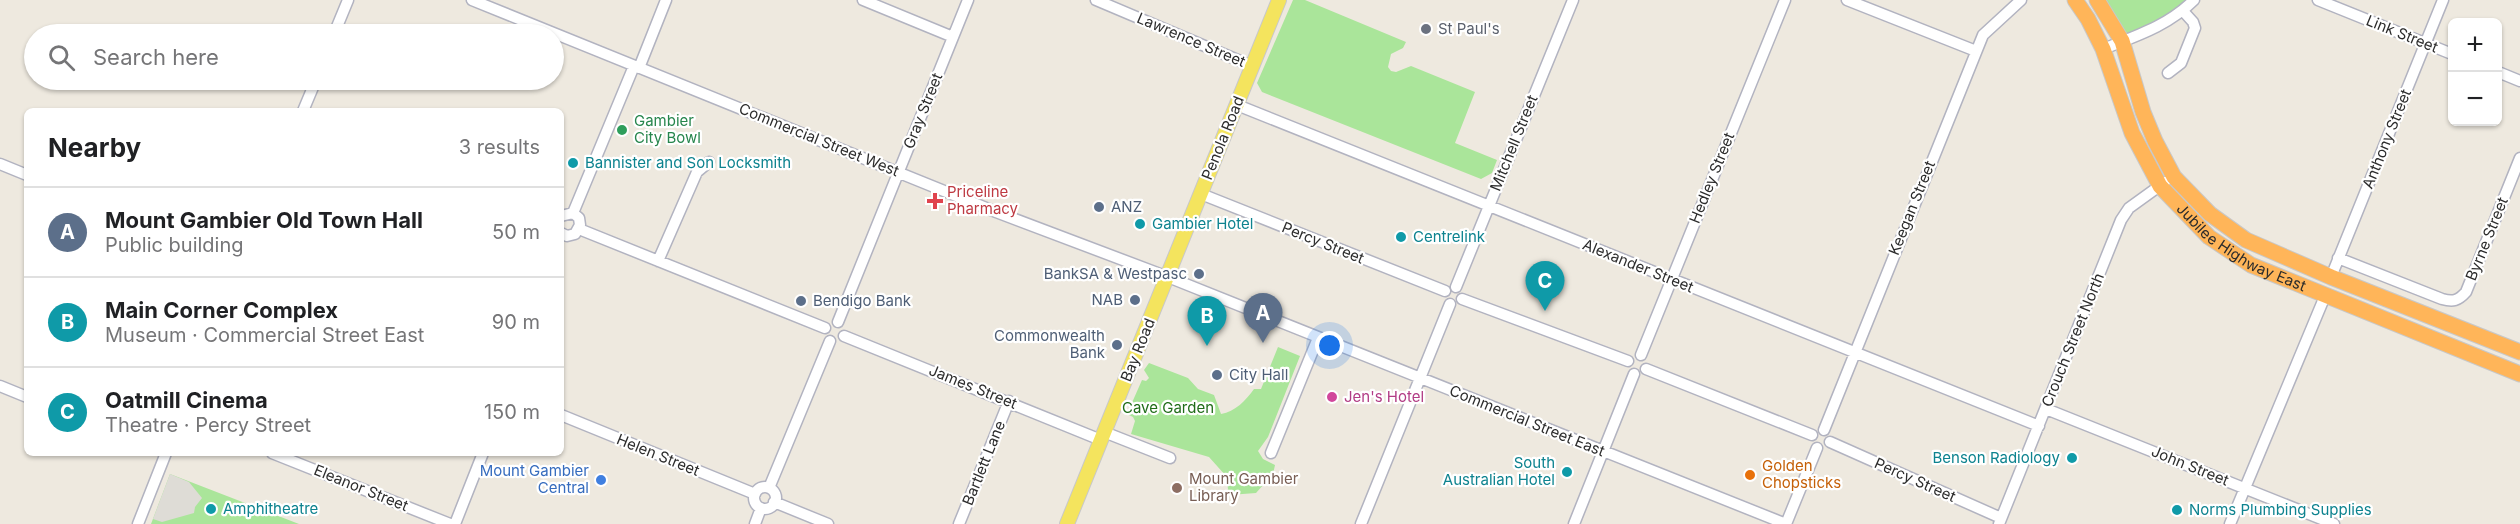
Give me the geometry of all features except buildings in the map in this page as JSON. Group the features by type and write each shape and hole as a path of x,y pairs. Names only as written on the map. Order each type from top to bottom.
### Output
{"highway":[{"name":"Jubilee Highway East","path":"2076,0 2103,50 2132,133 2160,186 2209,237 2251,265 2520,374"},
{"name":"Jubilee Highway East","path":"2097,0 2122,41 2143,112 2174,177 2210,214 2246,240 2331,277 2520,352"},
{"path":"2487,361 2495,342"}],"main road":[{"name":"Penola Road","path":"1168,277 1278,0"},
{"name":"Bay Road","path":"1067,524 1168,277"}],"street":[{"path":"338,24 348,0"},
{"name":"Commercial Street West","path":"472,0 531,24"},
{"path":"573,213 666,0"},
{"path":"862,0 953,37"},
{"name":"Gray Street","path":"838,322 968,0"},
{"name":"Lawrence Street","path":"1096,0 1252,66"},
{"path":"1122,11 1127,0"},
{"name":"Mitchell Street","path":"1456,287 1573,0"},
{"name":"Hedley Street","path":"1641,356 1785,0"},
{"path":"1847,0 1976,51"},
{"name":"Keegan Street","path":"1824,430 1983,35 2021,0"},
{"path":"2103,50 2158,27 2183,11 2194,0"},
{"name":"Link Street","path":"2318,0 2448,52"},
{"name":"Anthony Street","path":"2331,277 2443,0"},
{"path":"2168,74 2181,63 2195,28 2193,22 2183,11"},
{"name":"Commercial Street West","path":"564,37 898,172 1168,277"},
{"path":"2502,74 2520,81"},
{"path":"304,108 312,90"},
{"name":"Alexander Street","path":"1237,105 2039,426"},
{"name":"Byrne Street","path":"2338,258 2451,302 2460,298 2466,292 2520,158"},
{"path":"658,261 697,172 710,162"},
{"path":"0,164 24,174"},
{"name":"Crouch Street North","path":"2000,521 2121,220 2129,208 2174,177"},
{"name":"Percy Street","path":"1201,194 1445,291"},
{"path":"564,215 573,213"},
{"path":"564,236 574,234 579,229 580,222 573,213"},
{"path":"579,229 825,328"},
{"name":"Commercial Street East","path":"1168,277 1786,524"},
{"path":"1456,287 1462,293 1462,299 1458,303 1450,304 1444,297 1445,291 1456,287"},
{"path":"2230,524 2325,296"},
{"path":"1462,299 1628,361"},
{"path":"1361,524 1450,304"},
{"path":"838,322 844,326 844,336 837,342 830,341 824,334 825,328 829,323 838,322"},
{"name":"James Street","path":"844,336 1009,401 1170,458"},
{"path":"1271,453 1318,338"},
{"path":"769,488 830,341"},
{"path":"1634,374 1627,367 1632,356 1641,356 1646,360 1646,369"},
{"path":"1634,374 1639,374 1646,369"},
{"path":"1646,369 1812,435"},
{"path":"1574,524 1634,374"},
{"path":"0,386 24,397"},
{"name":"Bartlett Lane","path":"959,524 1009,401"},
{"name":"John Street","path":"2046,409 2334,524"},
{"name":"Helen Street","path":"564,416 755,494"},
{"path":"1824,430 1830,436 1830,442 1826,447 1816,448 1811,441 1812,435 1816,431 1824,430"},
{"name":"Percy Street","path":"1830,442 2000,521"},
{"path":"1786,524 1816,448"},
{"path":"138,524 164,456"},
{"name":"Eleanor Street","path":"280,456 450,524"},
{"path":"455,524 482,456"},
{"path":"762,487 769,488 775,495 774,502 767,508 761,508 756,504 755,494 762,487"},
{"path":"774,502 828,524"},
{"path":"755,524 761,508"}],"green space":[{"path":"1293,0 1305,0 1406,42 1403,48 1391,54 1388,67 1391,71 1396,72 1411,66 1475,92 1455,143 1497,160 1492,173 1481,179 1262,92 1257,83"},
{"path":"2102,0 2188,0 2154,25 2127,36"},
{"name":"Cave Garden","path":"1278,347 1300,356 1268,437 1258,451 1263,459 1275,465 1273,474 1256,493 1229,495 1226,476 1209,457 1131,434 1135,421 1127,414 1142,380 1146,381 1149,378 1144,370 1149,363 1188,378 1198,389 1214,395 1221,414 1235,408 1254,389 1261,389"},
{"path":"170,474 299,524 151,524"}],"shaded area":[{"path":"170,474 189,482 202,498 195,507 194,513 162,522 153,519"}],"place":[{"name":"St Paul's","path":"1426,29"},
{"name":"Gambier City Bowl","path":"622,130"},
{"name":"Bannister and Son Locksmith","path":"573,163"},
{"name":"Priceline Pharmacy","path":"935,201"},
{"name":"ANZ","path":"1099,207"},
{"name":"Gambier Hotel","path":"1140,224"},
{"name":"Centrelink","path":"1401,237"},
{"name":"BankSA & Westpasc","path":"1199,274"},
{"name":"NAB","path":"1135,300"},
{"name":"Bendigo Bank","path":"801,301"},
{"name":"Oatmill Cinema","path":"1545,311"},
{"name":"Mount Gambier Old Town Hall","path":"1263,343"},
{"name":"Commonwealth Bank","path":"1117,345"},
{"name":"Main Corner Complex","path":"1207,346"},
{"name":"City Hall","path":"1217,375"},
{"name":"Jen's Hotel","path":"1332,397"},
{"name":"Benson Radiology","path":"2072,458"},
{"name":"South Australian Hotel","path":"1567,472"},
{"name":"Golden Chopsticks","path":"1750,475"},
{"name":"Mount Gambier Central","path":"601,480"},
{"name":"Mount Gambier Library","path":"1177,488"},
{"name":"Amphitheatre","path":"211,509"},
{"name":"Norms Plumbing Supplies","path":"2177,510"}]}
